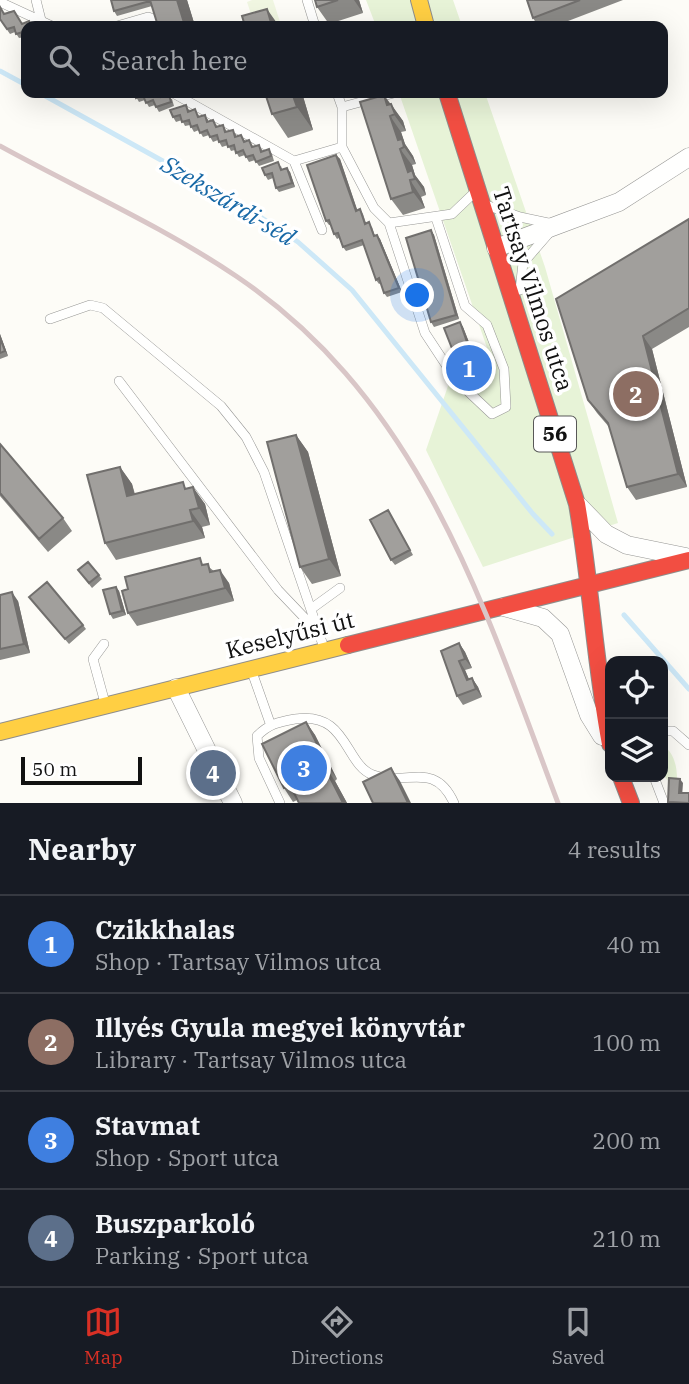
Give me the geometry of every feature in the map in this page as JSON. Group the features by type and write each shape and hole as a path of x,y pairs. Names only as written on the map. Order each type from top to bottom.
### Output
{"street":[{"path":"419,0 425,21"},
{"name":"Tartsay Vilmos utca","path":"449,98 577,504 591,582"},
{"path":"496,248 619,202 689,157"},
{"path":"577,504 606,534 627,545 689,559"},
{"name":"Keselyűsi út","path":"0,732 689,559"},
{"name":"56","path":"591,582 607,719"},
{"path":"500,606 543,618 560,634 589,715 605,742"},
{"path":"176,688 233,803"},
{"path":"623,782 631,803"}],"lane":[{"path":"36,0 41,20"},
{"path":"307,0 313,21"},
{"path":"0,2 41,20"},
{"path":"136,21 148,18 156,21"},
{"path":"182,98 294,161 322,230"},
{"path":"339,98 342,107 342,147 373,208 389,223 425,333 456,380 492,414 506,407 504,369 488,325 465,306 436,218"},
{"path":"342,107 375,98"},
{"path":"294,161 342,147"},
{"path":"389,223 452,214 480,196 520,217 558,225"},
{"path":"517,312 523,263 558,225"},
{"path":"51,318 90,305 103,308 234,420 264,472 325,650"},
{"path":"119,381 278,590 319,633"},
{"path":"311,609 340,588"},
{"path":"104,643 93,659 106,705"},
{"path":"250,669 270,723"},
{"path":"280,803 259,758 257,736 270,723 303,718 321,720 336,730 365,771 376,777 420,775 437,782 448,791 454,803"},
{"path":"668,732 673,731 689,745"},
{"path":"656,782 664,803"}],"green space":[{"path":"273,0 280,21 253,21 247,2"},
{"path":"366,0 453,0 460,21 374,21"},
{"path":"401,98 487,98 545,267 618,523 483,567 426,450 448,386 494,368"},
{"path":"668,750 675,765 677,779 671,784 668,781"}],"building":[{"path":"111,0 150,0 150,1 114,11"},
{"path":"150,0 177,0 183,21 156,21"},
{"path":"315,0 338,0 317,7"},
{"path":"527,0 580,0 533,18"},
{"path":"0,7 4,14 14,11 21,22 21,33 16,34 14,27 7,29 0,19"},
{"path":"267,9 271,21 244,21 242,16"},
{"path":"144,98 170,98 171,102 156,107 153,100 146,103"},
{"path":"267,98 294,98 297,107 272,114"},
{"path":"385,98 387,105 391,104 395,114 390,116 398,140 402,139 404,147 400,149 408,172 412,170 415,179 410,180 413,192 391,199 360,102"},
{"path":"186,105 188,112 195,109 198,117 205,115 207,122 213,120 216,127 223,125 225,132 233,130 235,137 241,135 244,142 249,140 252,147 259,145 261,152 269,149 271,156 256,162 253,155 246,157 243,150 236,153 234,145 228,147 226,140 219,142 217,135 210,137 207,130 200,133 197,125 191,127 189,120 182,122 180,115 173,117 170,110"},
{"path":"336,155 356,211 360,209 365,224 369,222 374,236 377,235 399,288 384,293 379,278 376,280 362,240 343,247 338,233 334,234 329,220 326,221 307,165"},
{"path":"278,162 281,170 287,168 292,183 276,188 272,173 265,175 262,168"},
{"path":"689,219 689,308 643,336 678,474 627,487 608,423 588,400 556,299"},
{"path":"431,230 456,315 431,322 406,238"},
{"path":"460,322 468,345 453,351 444,328"},
{"path":"0,338 5,351 0,353"},
{"path":"476,352 485,373 469,379 464,368 455,372 450,360"},
{"path":"296,435 329,559 300,567 267,442"},
{"path":"0,444 63,518 39,539 0,493"},
{"path":"120,467 127,496 183,482 185,489 193,487 199,508 190,510 193,521 105,543 87,475"},
{"path":"388,510 410,550 391,560 370,520"},
{"path":"200,558 202,565 208,564 210,572 220,570 225,588 128,613 122,591 128,589 125,577"},
{"path":"88,562 99,575 89,583 78,570"},
{"path":"47,582 83,625 65,639 29,597"},
{"path":"116,587 122,611 110,614 103,590"},
{"path":"12,592 24,644 0,649 0,595"},
{"path":"459,643 465,659 459,661 467,680 472,678 476,689 457,696 441,651"},
{"path":"306,722 328,766 326,768 323,764 288,781 290,786 284,788 262,744"},
{"path":"323,764 343,803 299,803 288,781"},
{"path":"391,768 408,803 373,803 363,782"},
{"path":"669,778 680,779 679,793 689,793 689,803 668,802"}],"waterway":[{"name":"Szekszárdi-séd","path":"0,71 21,82"},
{"name":"Szekszárdi-séd","path":"49,98 244,206 298,242 352,290 552,534"},
{"name":"Szekszárdi-séd","path":"624,615 689,689"}],"railway":[{"path":"0,146 149,224 236,276 300,327 354,384 400,446 439,512 502,654 558,803"}],"traffic: slow":[{"path":"419,0 425,21"},
{"path":"0,732 348,645"}],"traffic: jam":[{"path":"449,98 577,504 606,719"},
{"path":"348,645 689,560"},
{"path":"623,782 631,803"}],"place":[{"name":"Czikkhalas","path":"469,368"},
{"name":"Illyés Gyula megyei könyvtár","path":"636,394"},
{"name":"Stavmat","path":"304,768"},
{"name":"Buszparkoló","path":"213,773"}]}
